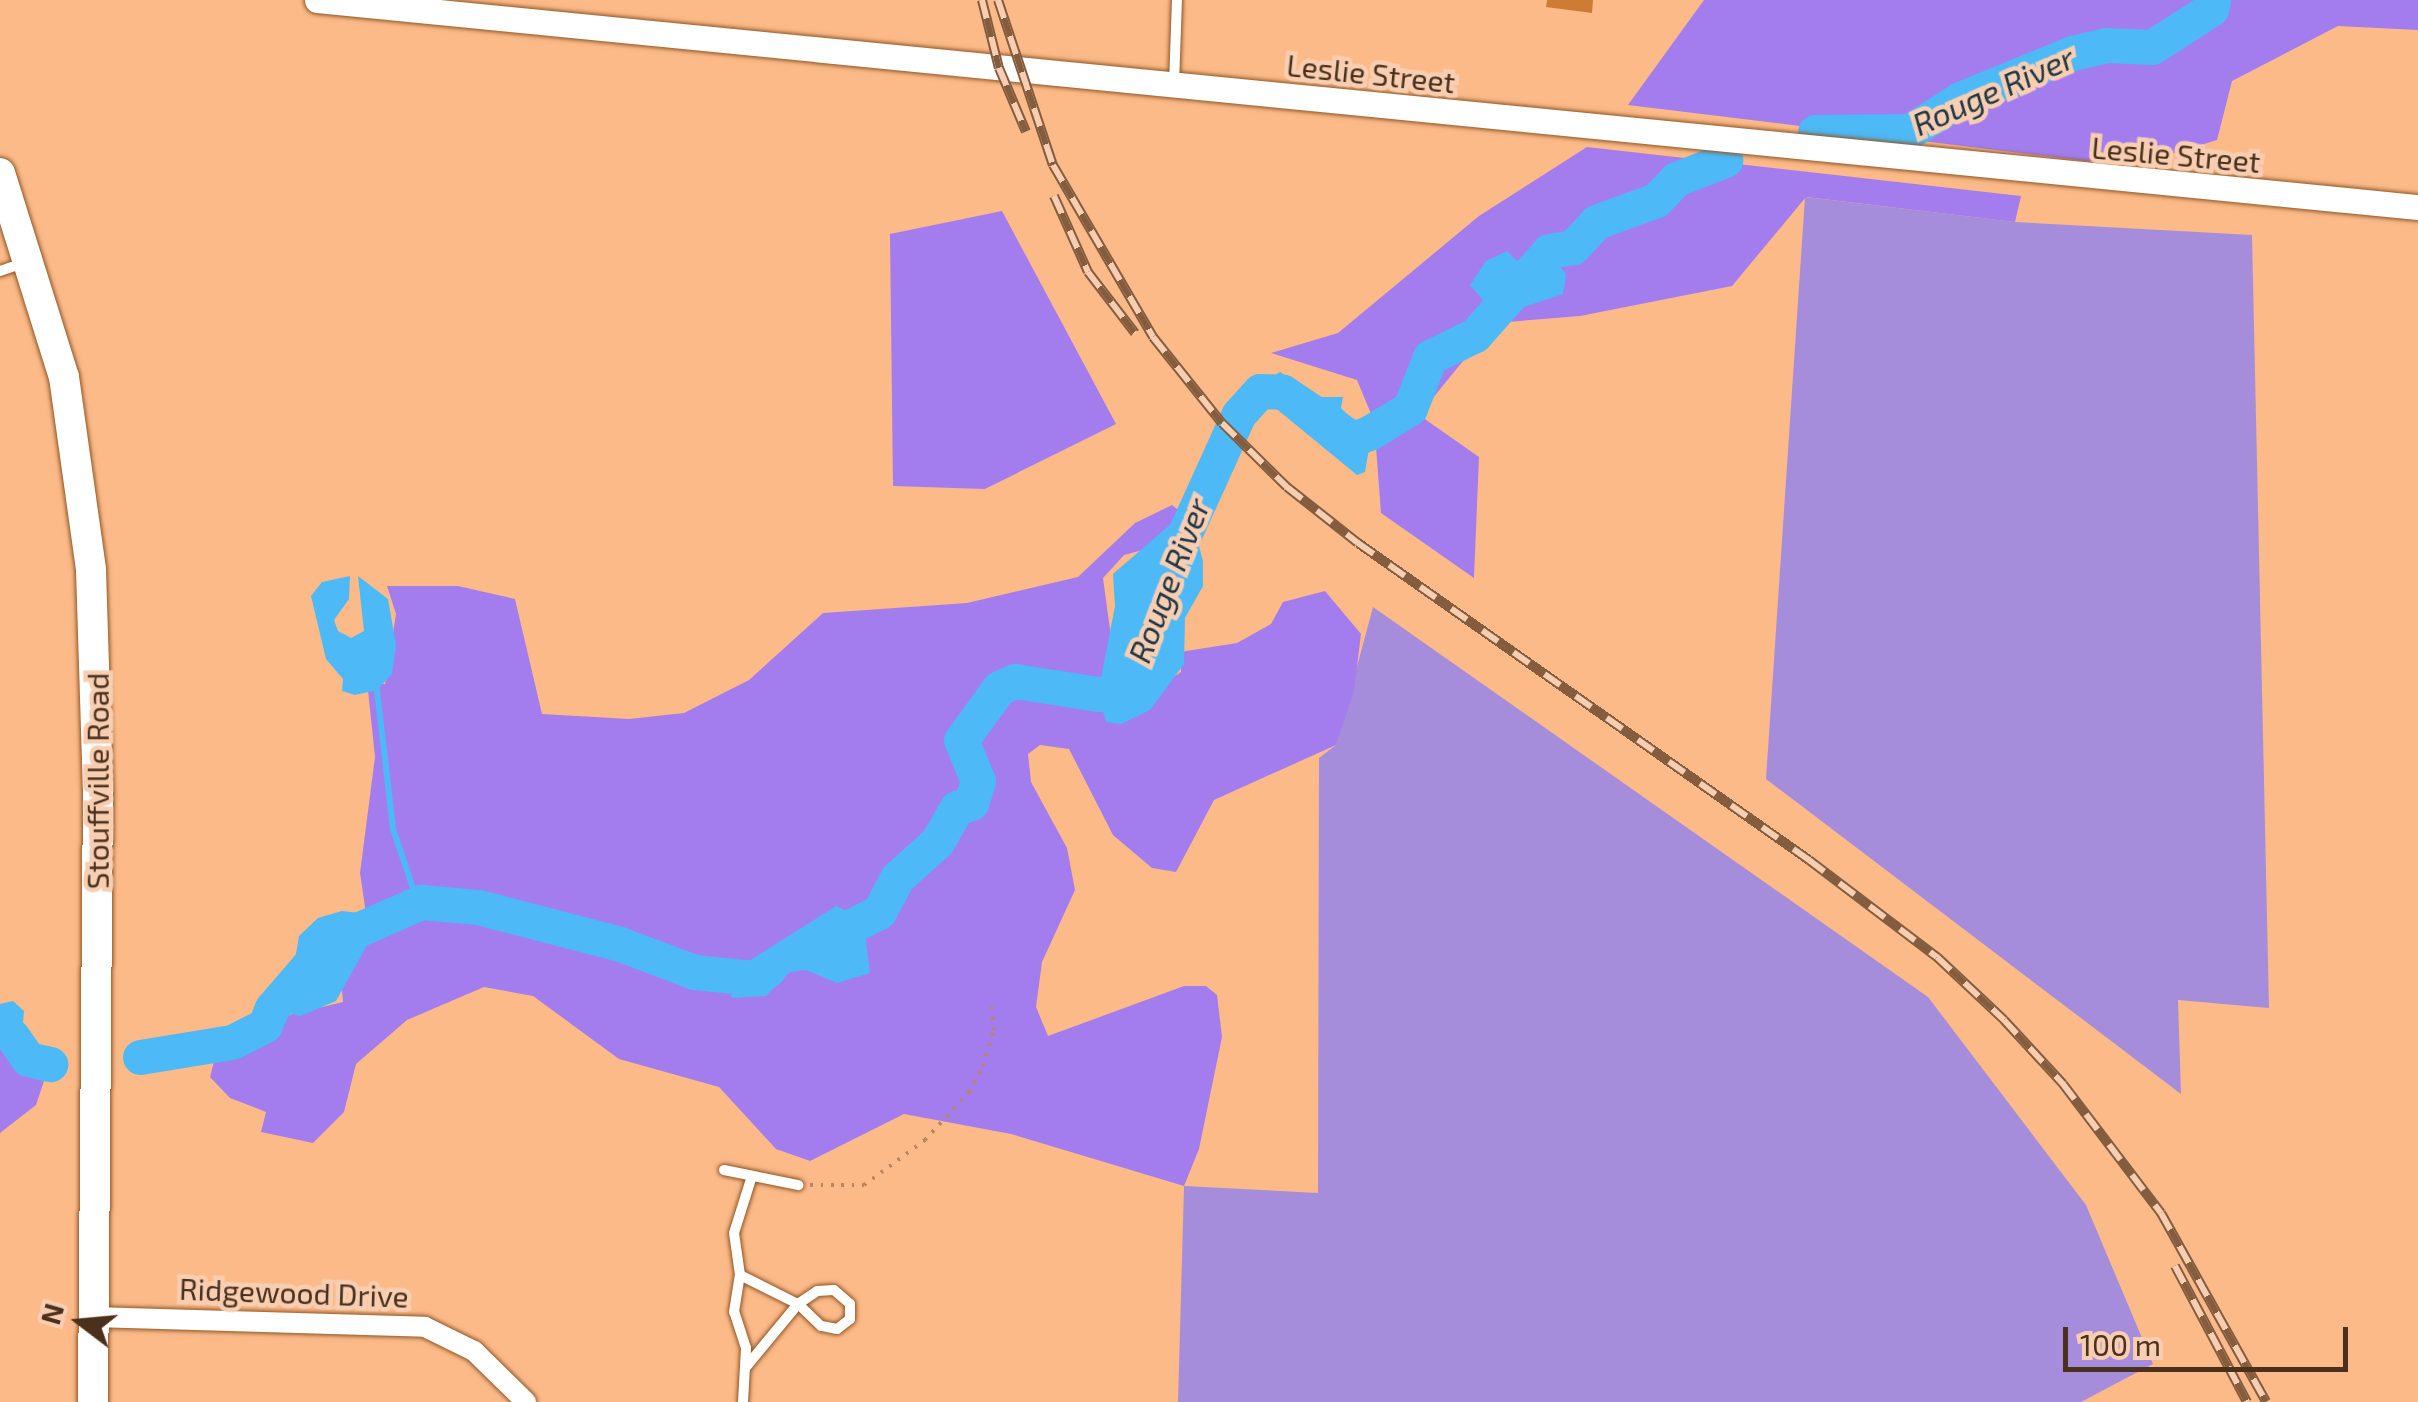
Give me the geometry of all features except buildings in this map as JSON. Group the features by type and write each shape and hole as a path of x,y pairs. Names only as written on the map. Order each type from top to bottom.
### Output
{"main road":[{"name":"Stouffville Road","path":"0,173 32,260 81,466 98,683 93,1402"}],"street":[{"name":"Leslie Street","path":"317,0 2418,207"},
{"name":"Ridgewood Drive","path":"94,1317 400,1322 474,1351 526,1402"}],"lane":[{"path":"1174,86 1176,0"},
{"path":"0,271 32,260"},
{"path":"724,1170 798,1185"},
{"path":"744,1402 745,1369 734,1312 740,1275 734,1233 752,1176"},
{"path":"740,1275 798,1304 820,1326 837,1329 850,1319 846,1295 834,1290 817,1291 798,1304 745,1369"}],"path":[{"path":"798,1185 864,1185 925,1140 969,1092 983,1066 994,1030 991,1002"}],"shaded area":[{"path":"1704,0 2418,0 2418,30 2338,26 2232,81 2217,140 2155,159 2086,161 1628,105"},
{"path":"1587,147 2021,196 2015,222 1806,197 1732,286 1580,316 1494,323 1419,415 1479,457 1474,578 1381,513 1374,421 1357,380 1271,353 1338,333 1479,216"},
{"path":"1805,197 2015,222 2252,235 2269,1008 2178,1000 2181,1094 1766,779"},
{"path":"1002,211 1116,424 985,489 893,486 890,234"},
{"path":"1172,505 1189,519 1150,548 1124,555 1103,578 1113,651 1140,699 1181,672 1180,652 1237,643 1271,624 1283,602 1325,591 1361,634 1354,691 1336,745 1214,800 1176,872 1152,868 1113,835 1069,749 1040,745 1028,754 1031,782 1067,848 1075,890 1042,962 1036,1007 1048,1036 1184,986 1206,986 1217,995 1222,1037 1199,1149 1184,1186 1011,1134 904,1114 810,1161 776,1149 719,1087 619,1059 533,996 484,987 407,1020 356,1064 344,1112 313,1143 261,1132 266,1112 230,1098 210,1077 218,1046 272,1019 343,1002 340,968 369,934 360,873 375,757 367,681 385,684 396,614 387,586 458,586 515,599 542,714 629,719 684,713 749,680 823,613 967,603 1078,577 1135,523"},
{"path":"1373,607 1928,997 2086,1205 2153,1364 2081,1402 1178,1402 1184,1186 1318,1193 1319,758 1336,745"},
{"path":"25,1040 46,1075 36,1105 0,1133 0,1047"}],"water":[{"path":"1507,251 1517,261 1549,254 1566,274 1563,294 1497,316 1470,285 1486,261"},
{"path":"1280,372 1321,397 1343,397 1341,408 1371,438 1365,472 1357,475 1267,401 1259,385"},
{"path":"1180,516 1196,535 1203,561 1203,586 1185,618 1184,664 1150,710 1121,724 1106,722 1098,694 1115,606 1113,574"},
{"path":"350,576 349,599 334,620 338,631 351,638 364,631 358,576 388,599 396,645 392,674 377,690 355,695 342,691 343,679 326,659 311,596 322,582"},
{"path":"836,906 863,918 870,973 837,983 806,970 790,972 766,996 732,998 725,976"},
{"path":"342,911 360,913 376,929 336,1001 300,1016 272,1008 270,989 294,965 299,936 318,918"},
{"path":"13,1001 24,1011 23,1023 0,1042 0,1004"}],"waterway":[{"name":"Rouge River","path":"1815,132 1910,131 1960,99 2072,53 2106,45 2152,47 2211,9 2213,0"},
{"name":"Rouge River","path":"1169,568 1239,414 1260,391 1283,392 1353,439 1369,433 1410,408 1430,357 1475,335 1549,251 1573,247 1596,222 1656,200 1676,179 1725,160"},
{"name":"Rouge River","path":"822,941 879,912 897,878 937,842 957,808 971,803 978,781 961,740 999,688 1015,681 1098,694 1127,688 1132,674"},
{"path":"377,690 393,829 418,903"},
{"name":"Rouge River","path":"140,1057 232,1042 265,1025 272,1008 328,943 421,902 478,907 620,944 694,972 753,978 768,970"},
{"name":"Rouge River","path":"12,1036 28,1059 50,1064"}],"railway":[{"path":"982,0 999,68 1026,132"},
{"path":"998,0 1053,165 1153,337 1222,423 1287,487 1358,543 1809,860 1937,957 2004,1020 2063,1084 2161,1213 2266,1402"},
{"path":"1054,196 1088,272 1135,333"},
{"path":"2175,1266 2247,1402"}]}
